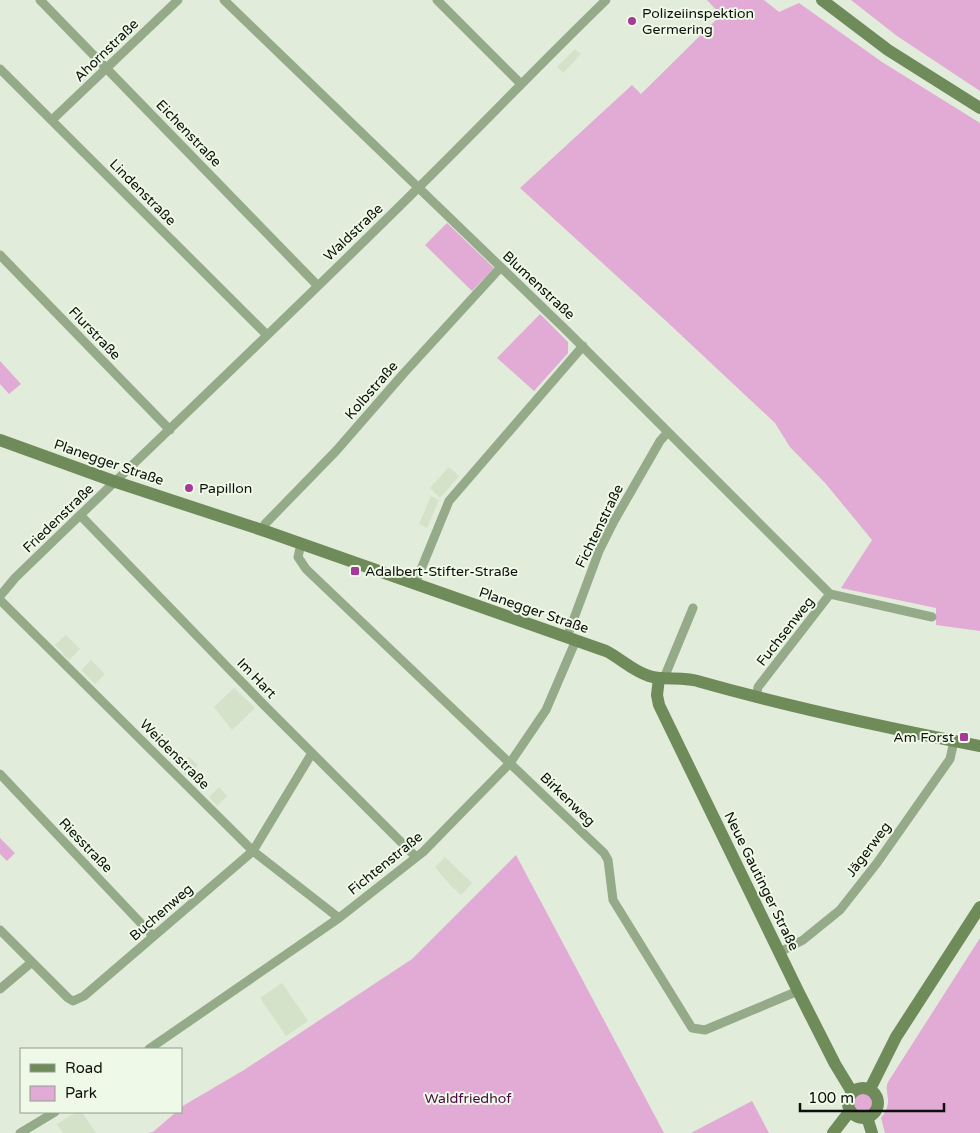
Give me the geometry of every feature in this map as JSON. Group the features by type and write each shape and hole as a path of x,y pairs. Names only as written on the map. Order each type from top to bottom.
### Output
{"street":[{"name":"Eichenstraße","path":"40,0 318,286"},
{"name":"Ahornstraße","path":"52,120 178,0"},
{"name":"Blumenstraße","path":"224,0 583,346 830,594"},
{"path":"437,0 520,83"},
{"name":"Waldstraße","path":"116,482 418,188 520,83 606,0"},
{"path":"822,0 888,50 980,108"},
{"name":"Lindenstraße","path":"0,69 266,336"},
{"name":"Flurstraße","path":"0,255 170,430"},
{"name":"Kolbstraße","path":"262,530 265,524 336,451 404,372 500,268"},
{"path":"415,584 449,501 583,346"},
{"name":"Fichtenstraße","path":"149,1048 339,918 416,858 510,763 546,710 572,639 599,551 660,441 668,432"},
{"name":"Planegger Straße","path":"0,440 116,482 262,530 606,651 640,672 661,678 682,677 696,680 756,698 980,746"},
{"name":"Friedenstraße","path":"0,598 14,578 116,482"},
{"name":"Im Hart","path":"80,515 416,858"},
{"name":"Birkenweg","path":"301,544 298,557 306,568 606,856 613,900 692,1028 705,1030 798,991"},
{"name":"Fuchsenweg","path":"756,698 758,687 830,594 932,617"},
{"name":"Weidenstraße","path":"0,598 253,851 339,918"},
{"path":"661,678 693,608"},
{"name":"Neue Gautinger Straße","path":"661,678 658,695 659,705 798,991 835,1064 852,1092"},
{"name":"Jägerweg","path":"780,952 803,940 840,910 877,863 950,759 954,741"},
{"name":"Buchenweg","path":"32,962 68,998 73,1001 84,996 253,851 312,753"},
{"name":"Riesstraße","path":"0,774 153,936"},
{"path":"870,1089 896,1037 980,907"},
{"path":"0,930 32,962 0,989"},
{"path":"860,1088 870,1089 877,1096 878,1106 872,1115 858,1117 850,1111 848,1101 852,1092 860,1088"},
{"path":"834,1133 850,1111"},
{"path":"20,1133 53,1113"},
{"path":"867,1117 872,1133"}],"shaded area":[{"path":"575,49 581,54 563,73 557,67"},
{"path":"449,467 459,476 440,498 430,488"},
{"path":"431,496 439,500 427,528 419,524"},
{"path":"66,635 80,649 69,660 55,645"},
{"path":"91,660 105,674 95,684 81,670"},
{"path":"234,688 255,708 232,730 214,707"},
{"path":"189,757 198,765 186,776 178,767"},
{"path":"219,787 227,796 217,806 209,797"},
{"path":"445,857 472,883 461,895 435,867"},
{"path":"282,983 308,1021 286,1036 260,998"},
{"path":"75,1113 83,1113 96,1133 63,1133 57,1124"}],"green space":[{"path":"707,0 764,0 779,12 799,3 882,62 980,123 980,631 936,625 936,608 841,588 872,540 826,484 790,447 775,423 520,188 632,85 641,94 721,15"},
{"path":"851,0 980,0 980,91 897,36"},
{"path":"447,223 494,268 472,291 425,245"},
{"path":"540,314 568,342 568,353 534,391 497,358"},
{"path":"0,361 21,384 9,394 0,384"},
{"path":"0,838 15,853 7,861 0,854"},
{"name":"Waldfriedhof","path":"516,855 664,1133 148,1133 153,1132 175,1113 182,1113 182,1106 244,1070 412,959"},
{"path":"980,938 980,1133 885,1133 881,1118 888,1102 888,1082"},
{"path":"863,1093 870,1096 873,1103 870,1110 863,1113 856,1110 853,1103 856,1096"},
{"path":"752,1101 769,1133 691,1133"}],"place":[{"name":"Polizeiinspektion Germering","path":"632,21"},
{"name":"Papillon","path":"189,488"},
{"name":"Adalbert-Stifter-Straße","path":"355,571"},
{"name":"Am Forst","path":"964,737"}]}
